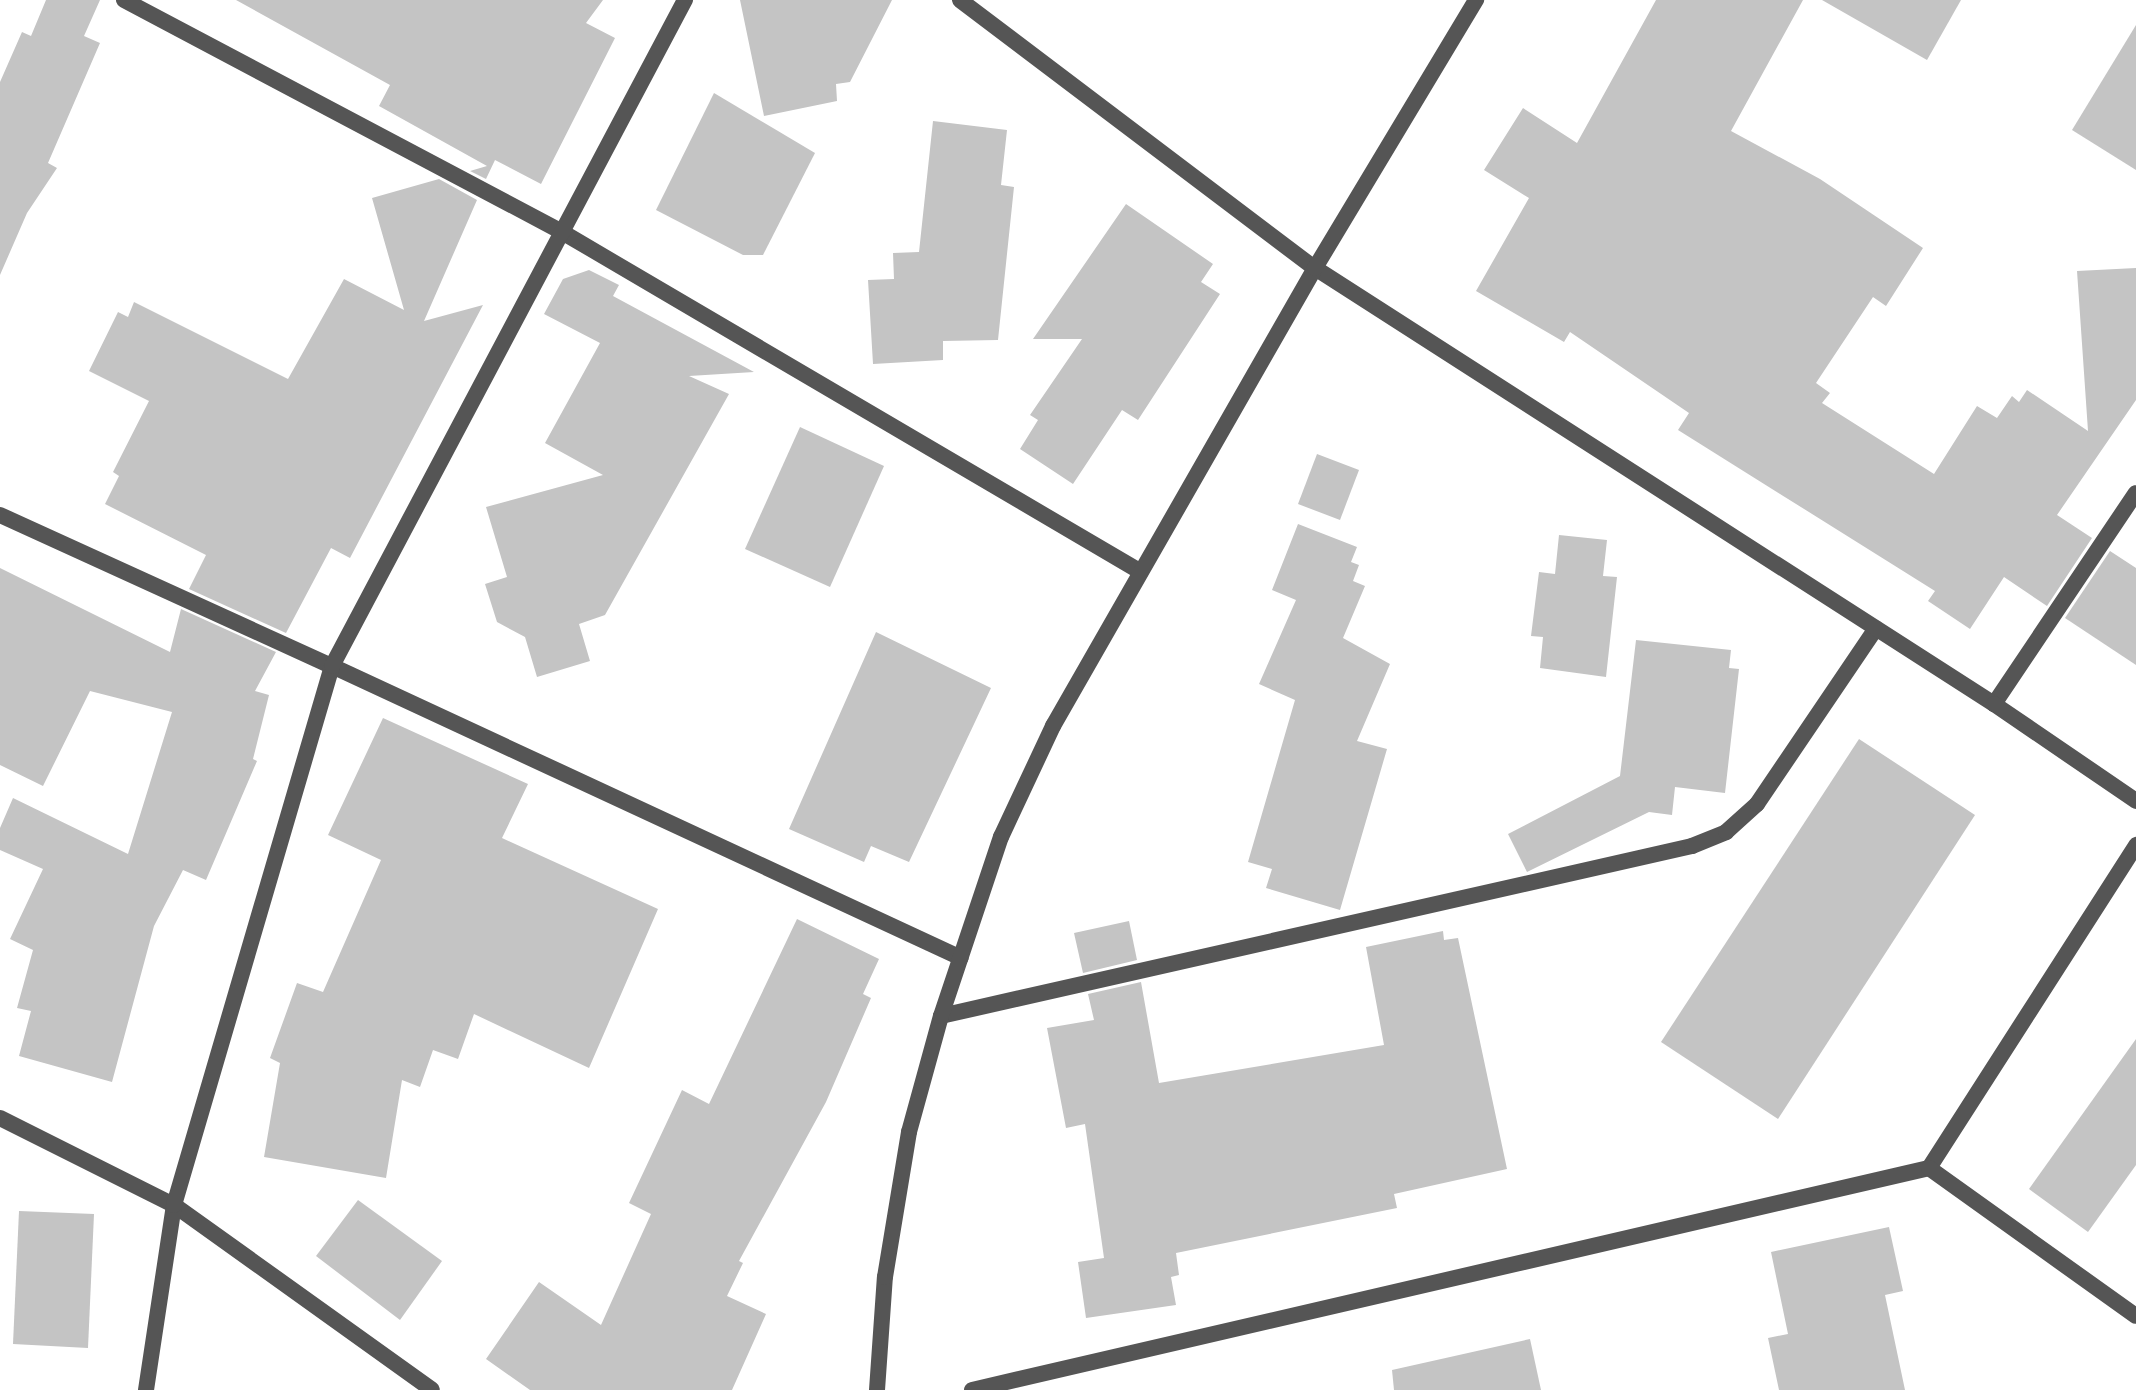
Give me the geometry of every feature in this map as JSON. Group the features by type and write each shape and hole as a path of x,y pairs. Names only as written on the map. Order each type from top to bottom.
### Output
{"street":[{"path":"124,0 562,232 1141,572"},
{"path":"146,1390 174,1205 332,666 685,0"},
{"path":"960,0 1315,268 1994,704 2136,801"},
{"path":"877,1390 885,1277 909,1132 941,1016 1001,837 1040,754 1141,572 1315,268 1476,0"},
{"path":"1994,704 2136,493"},
{"path":"0,515 961,958"},
{"path":"941,1016 1692,846 1726,832 1757,804 1876,628"},
{"path":"972,1390 1929,1168 2136,845"},
{"path":"0,1118 174,1205 432,1390"},
{"path":"1929,1168 2136,1316"}],"building":[{"path":"46,0 100,0 84,36 100,43 48,163 57,168 27,213 0,275 0,82 22,32 31,36"},
{"path":"236,0 603,0 586,23 615,38 541,184 495,160 486,179 470,171 487,166 379,106 390,85"},
{"path":"740,0 892,0 850,82 836,84 837,101 764,116"},
{"path":"1656,0 1803,0 1731,131 1820,179 1923,248 1886,306 1873,297 1816,383 1830,393 1822,403 1934,474 1977,406 1997,418 2012,396 2019,402 2027,390 2088,431 2077,271 2136,268 2136,400 2057,515 2092,538 2047,606 2004,577 1970,629 1928,601 1935,591 1678,430 1689,413 1570,332 1564,342 1476,291 1529,198 1484,170 1523,108 1577,143"},
{"path":"1822,0 1961,0 1927,60"},
{"path":"2136,25 2136,170 2072,130"},
{"path":"714,93 815,153 763,255 743,255 656,210"},
{"path":"933,121 1007,130 1001,185 1014,187 998,340 943,341 943,360 873,364 868,280 894,279 893,253 919,252"},
{"path":"439,179 477,200 424,321 483,305 350,558 331,548 286,633 189,589 206,555 105,504 119,476 113,472 149,401 89,371 118,312 128,317 134,302 288,379 344,279 404,310 372,198"},
{"path":"1126,204 1213,264 1201,282 1220,294 1138,420 1122,410 1073,484 1020,449 1038,420 1030,415 1082,339 1033,339"},
{"path":"589,270 619,285 613,296 754,372 689,376 729,394 605,615 579,624 590,661 537,677 525,637 497,622 485,584 507,577 486,507 603,475 545,443 600,343 544,314 563,279"},
{"path":"800,427 884,466 830,587 745,549"},
{"path":"1317,454 1359,470 1340,520 1298,504"},
{"path":"1298,524 1357,547 1351,562 1359,565 1353,581 1365,586 1343,638 1390,664 1357,741 1387,749 1340,910 1266,888 1272,869 1248,862 1295,700 1259,684 1296,600 1272,590"},
{"path":"1559,535 1607,540 1603,576 1617,577 1606,677 1540,668 1543,637 1531,636 1539,572 1555,574"},
{"path":"2110,551 2136,568 2136,665 2065,618"},
{"path":"0,568 170,652 181,609 276,652 255,691 269,695 253,759 257,761 206,880 183,870 154,926 112,1082 19,1056 31,1011 17,1008 33,950 10,939 43,869 0,850 0,828 13,798 128,854 172,712 90,691 43,786 0,765"},
{"path":"876,632 991,688 909,862 871,846 864,862 789,829"},
{"path":"1636,640 1731,650 1729,668 1739,669 1725,793 1675,787 1672,815 1649,812 1527,872 1508,834 1620,776"},
{"path":"383,718 528,784 502,838 658,909 589,1068 474,1014 458,1059 433,1050 420,1087 402,1080 386,1178 264,1157 280,1063 270,1058 297,983 323,992 381,860 328,835"},
{"path":"1859,739 1975,815 1778,1119 1661,1042"},
{"path":"797,919 879,959 863,994 871,998 826,1102 739,1261 743,1263 727,1296 766,1314 732,1390 530,1390 486,1359 539,1282 601,1325 651,1214 629,1203 682,1090 709,1104"},
{"path":"1129,921 1137,960 1083,973 1074,933"},
{"path":"1443,931 1444,940 1458,938 1507,1169 1394,1194 1397,1208 1176,1253 1179,1275 1171,1277 1176,1305 1086,1318 1078,1262 1104,1258 1085,1124 1066,1128 1047,1028 1094,1020 1088,994 1141,982 1159,1083 1384,1045 1366,947"},
{"path":"2136,1039 2136,1165 2088,1232 2029,1189"},
{"path":"358,1200 442,1261 400,1320 316,1256"},
{"path":"19,1211 94,1214 88,1348 13,1344"},
{"path":"1889,1227 1903,1291 1885,1295 1905,1390 1779,1390 1768,1338 1788,1334 1771,1252"},
{"path":"1530,1339 1541,1390 1394,1390 1392,1370"}]}
